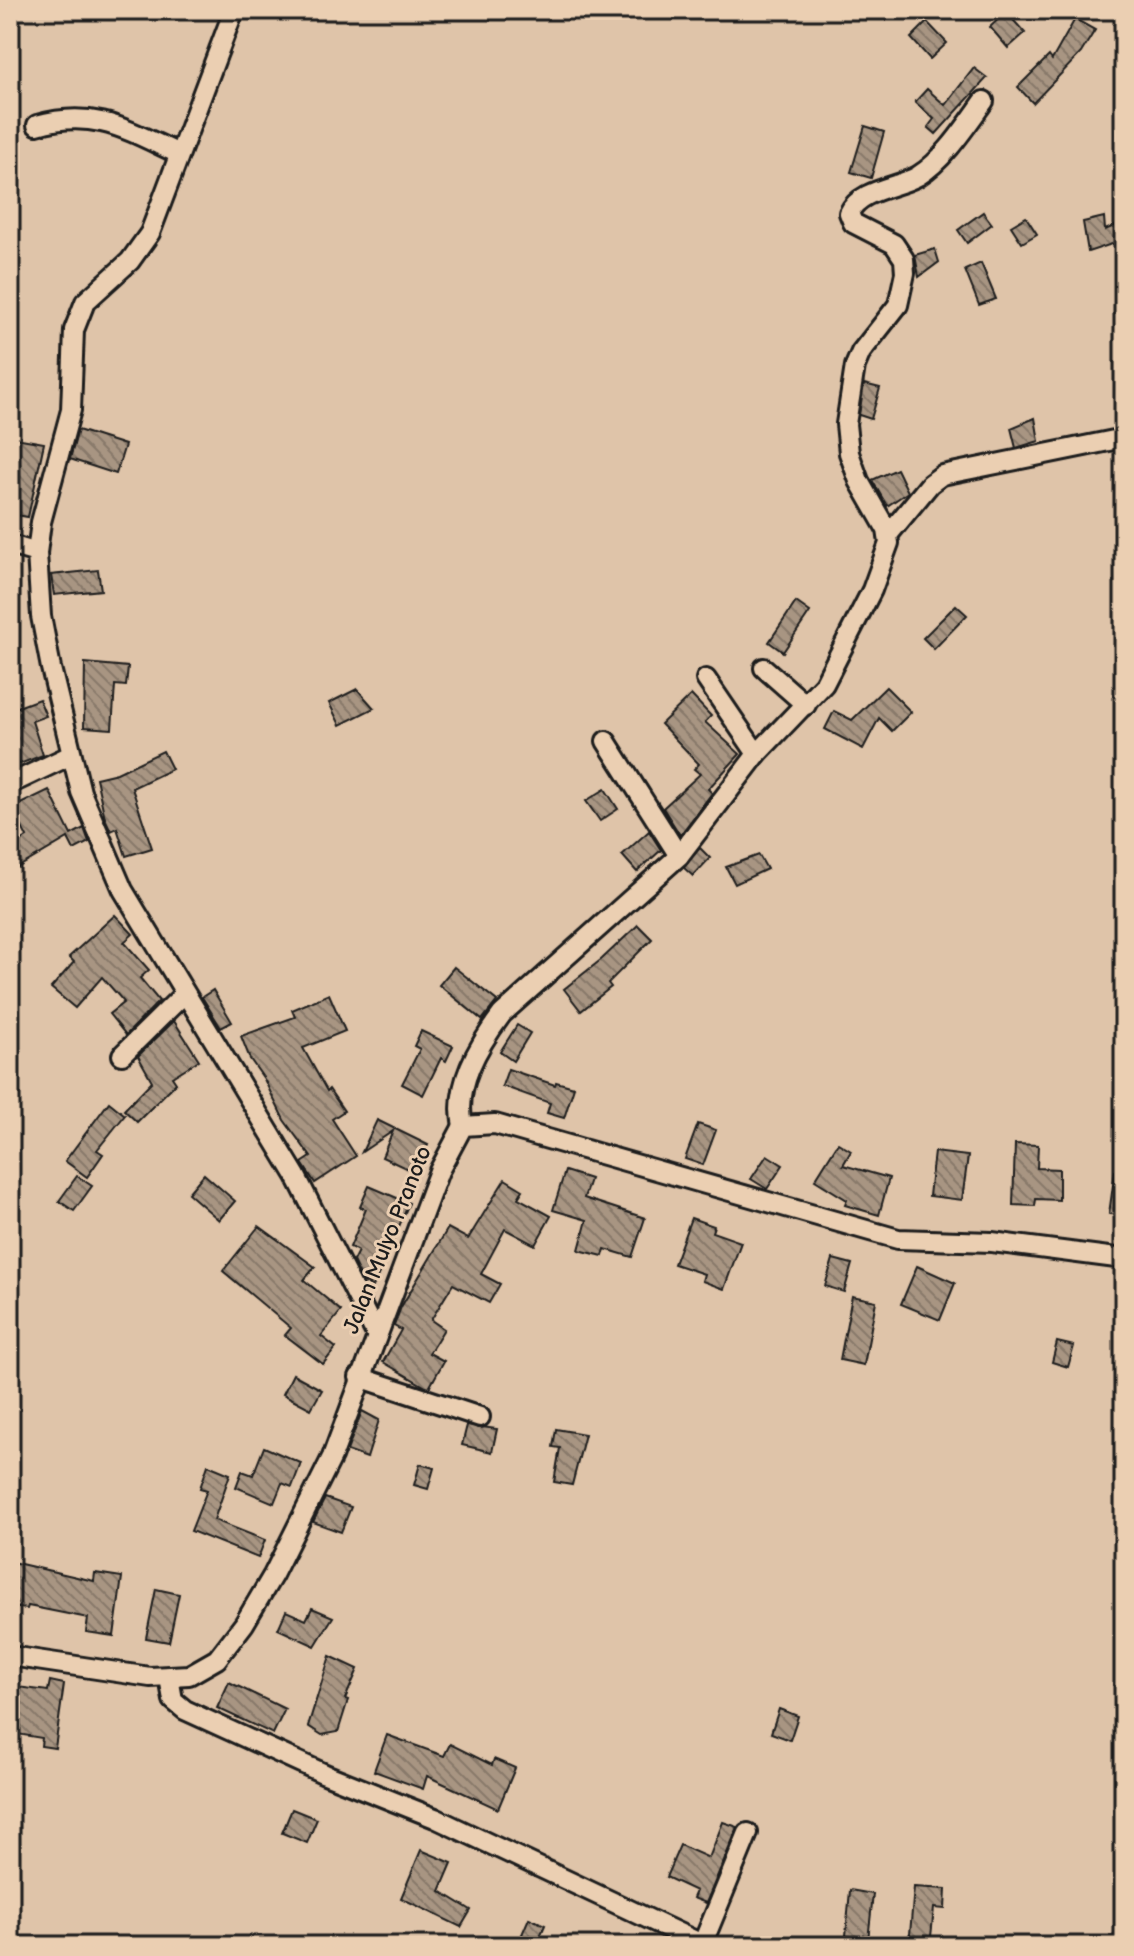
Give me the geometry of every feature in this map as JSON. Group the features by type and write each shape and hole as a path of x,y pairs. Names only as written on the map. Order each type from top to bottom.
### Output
{"street":[{"path":"234,10 141,249 80,308 74,330 71,410 41,522 37,553 41,616 69,756 123,890 296,1176 376,1334"},
{"path":"888,535 859,481 849,453 846,424 855,366 861,352 898,305 905,289 904,259 894,244 853,223 849,213 857,201 920,175 962,132 984,101"},
{"path":"37,125 57,119 106,120 179,154"},
{"path":"1119,439 942,475 930,484 888,535 885,557 835,667 806,705 757,754 679,856 502,1014 480,1047 462,1090 459,1110 463,1126 495,1124 898,1239 992,1242 1124,1259"},
{"path":"10,545 37,553"},
{"path":"764,668 806,705"},
{"path":"706,679 757,754"},
{"path":"606,741 679,856"},
{"path":"10,784 69,756"},
{"path":"122,1055 184,994"},
{"name":"Jalan Mulyo Pranoto","path":"10,1656 128,1675 169,1677 202,1670 217,1659 244,1624 332,1457 359,1377 417,1235 439,1171 463,1126"},
{"path":"359,1377 480,1417"},
{"path":"169,1677 173,1700 185,1710 325,1774 435,1818 704,1946 748,1833"}],"building":[{"path":"1006,12 1025,33 1008,48 990,27"},
{"path":"1075,19 1095,30 1081,53 1033,103 1018,87 1049,56 1052,60"},
{"path":"927,22 947,43 930,59 911,38"},
{"path":"974,68 987,78 936,134 928,127 934,119 915,102 927,89 945,105"},
{"path":"865,126 884,132 871,178 851,172"},
{"path":"983,212 992,224 967,243 958,230"},
{"path":"1026,217 1037,234 1022,243 1011,226"},
{"path":"1104,217 1105,230 1124,222 1124,240 1088,252 1083,222"},
{"path":"935,249 939,262 919,277 915,255"},
{"path":"981,263 996,299 979,305 965,270"},
{"path":"864,384 880,388 871,419 859,415"},
{"path":"1035,418 1039,441 1016,448 1011,428"},
{"path":"78,430 125,445 116,474 70,459"},
{"path":"10,437 44,443 28,517 10,514"},
{"path":"897,469 908,492 887,506 872,480"},
{"path":"98,570 101,590 54,595 51,575"},
{"path":"796,602 810,612 783,652 769,642"},
{"path":"956,605 967,615 934,649 923,638"},
{"path":"85,663 128,667 126,686 115,685 112,729 84,727"},
{"path":"886,687 911,712 892,731 879,718 863,749 825,729 834,711 852,720"},
{"path":"357,689 374,708 340,725 329,703"},
{"path":"691,695 711,716 705,722 740,754 708,789 712,793 680,835 663,808 700,774 694,769 699,764 661,724"},
{"path":"39,699 46,716 32,721 43,755 17,765 10,745 10,710"},
{"path":"163,751 172,769 132,788 152,848 126,856 117,828 111,831 105,818 96,778 117,773"},
{"path":"605,789 618,809 600,821 586,801"},
{"path":"49,790 71,835 84,828 89,842 74,850 68,838 10,872 10,847 27,837 12,808"},
{"path":"649,831 661,850 637,872 622,855"},
{"path":"700,848 710,858 693,876 684,868"},
{"path":"759,855 767,869 735,884 726,867"},
{"path":"115,915 133,934 124,942 149,970 140,978 159,1001 126,1035 109,1014 124,1002 102,977 75,1008 51,988 74,962 69,957"},
{"path":"638,925 652,939 608,983 611,987 581,1011 564,989"},
{"path":"454,967 497,1001 482,1020 439,985"},
{"path":"213,990 232,1022 221,1028 202,997"},
{"path":"329,994 345,1031 303,1048 327,1091 329,1089 344,1111 332,1119 356,1156 315,1183 302,1163 311,1157 284,1120 264,1079 250,1059 241,1036 295,1017 292,1010"},
{"path":"174,1021 199,1060 172,1077 176,1083 137,1122 124,1110 152,1081 138,1056"},
{"path":"517,1025 530,1033 513,1061 500,1052"},
{"path":"421,1031 453,1046 446,1061 441,1058 423,1095 402,1084 420,1049 414,1046"},
{"path":"508,1069 555,1085 556,1082 574,1087 564,1118 547,1113 550,1103 502,1086"},
{"path":"109,1102 125,1115 97,1150 103,1154 87,1177 65,1161"},
{"path":"377,1120 428,1145 414,1172 382,1157 393,1131 362,1152"},
{"path":"698,1124 716,1130 703,1165 685,1159"},
{"path":"838,1143 851,1151 843,1165 889,1178 879,1215 845,1205 847,1200 815,1180"},
{"path":"1015,1144 1038,1145 1037,1168 1059,1169 1059,1200 1036,1199 1035,1206 1013,1205"},
{"path":"934,1152 968,1156 962,1200 929,1196"},
{"path":"767,1155 783,1165 767,1189 751,1179"},
{"path":"565,1171 590,1179 584,1198 645,1218 632,1257 605,1249 603,1256 579,1250 587,1220 553,1210"},
{"path":"1115,1171 1124,1172 1124,1216 1109,1214"},
{"path":"204,1174 235,1201 219,1220 188,1193"},
{"path":"77,1176 92,1186 74,1211 59,1201"},
{"path":"505,1179 523,1190 518,1198 551,1216 535,1245 505,1229 481,1274 500,1284 489,1303 453,1284 431,1320 444,1329 429,1353 444,1361 429,1388 426,1387 383,1362 401,1330 394,1326 401,1307 448,1228 468,1239"},
{"path":"369,1186 409,1203 373,1287 363,1282 353,1261 358,1251 350,1247 366,1209 360,1207"},
{"path":"691,1218 714,1226 712,1232 741,1242 724,1289 702,1281 704,1274 674,1264"},
{"path":"259,1226 315,1267 304,1280 341,1311 321,1336 336,1348 323,1364 285,1335 291,1328 223,1271"},
{"path":"833,1259 852,1264 844,1292 825,1286"},
{"path":"917,1266 955,1283 940,1320 901,1304"},
{"path":"852,1296 876,1301 864,1365 840,1360"},
{"path":"1057,1342 1074,1346 1068,1367 1052,1362"},
{"path":"293,1374 322,1390 311,1409 283,1394"},
{"path":"362,1411 379,1420 367,1458 347,1451"},
{"path":"467,1425 497,1429 492,1452 462,1445"},
{"path":"556,1429 585,1434 572,1485 554,1482 560,1448 553,1447"},
{"path":"264,1447 301,1463 292,1487 282,1483 274,1503 236,1487 242,1471 253,1475"},
{"path":"420,1464 434,1468 428,1489 414,1485"},
{"path":"208,1465 230,1474 214,1520 265,1540 258,1558 191,1531 207,1490 200,1488"},
{"path":"325,1498 351,1507 341,1532 313,1522"},
{"path":"12,1562 94,1581 95,1573 122,1577 114,1636 86,1632 88,1618 28,1606 27,1609 10,1607"},
{"path":"156,1589 179,1594 169,1642 146,1638"},
{"path":"312,1608 333,1617 315,1646 278,1629 286,1611 306,1620"},
{"path":"330,1656 358,1669 345,1699 348,1700 338,1732 322,1735 308,1726"},
{"path":"50,1681 64,1684 55,1748 41,1746 42,1738 11,1733 18,1687 48,1691"},
{"path":"229,1682 285,1709 273,1734 217,1708"},
{"path":"779,1709 798,1716 790,1740 771,1733"},
{"path":"387,1735 444,1756 450,1744 492,1765 494,1759 515,1768 498,1809 427,1776 423,1789 374,1771"},
{"path":"292,1809 317,1819 307,1843 282,1833"},
{"path":"723,1822 738,1827 706,1903 693,1898 696,1891 666,1877 680,1845 709,1858"},
{"path":"421,1850 452,1863 440,1891 471,1910 461,1927 401,1898"},
{"path":"914,1887 946,1889 945,1909 934,1908 930,1946 909,1946"},
{"path":"850,1890 873,1894 868,1940 846,1936"},
{"path":"529,1918 545,1925 536,1946 517,1946"}]}
